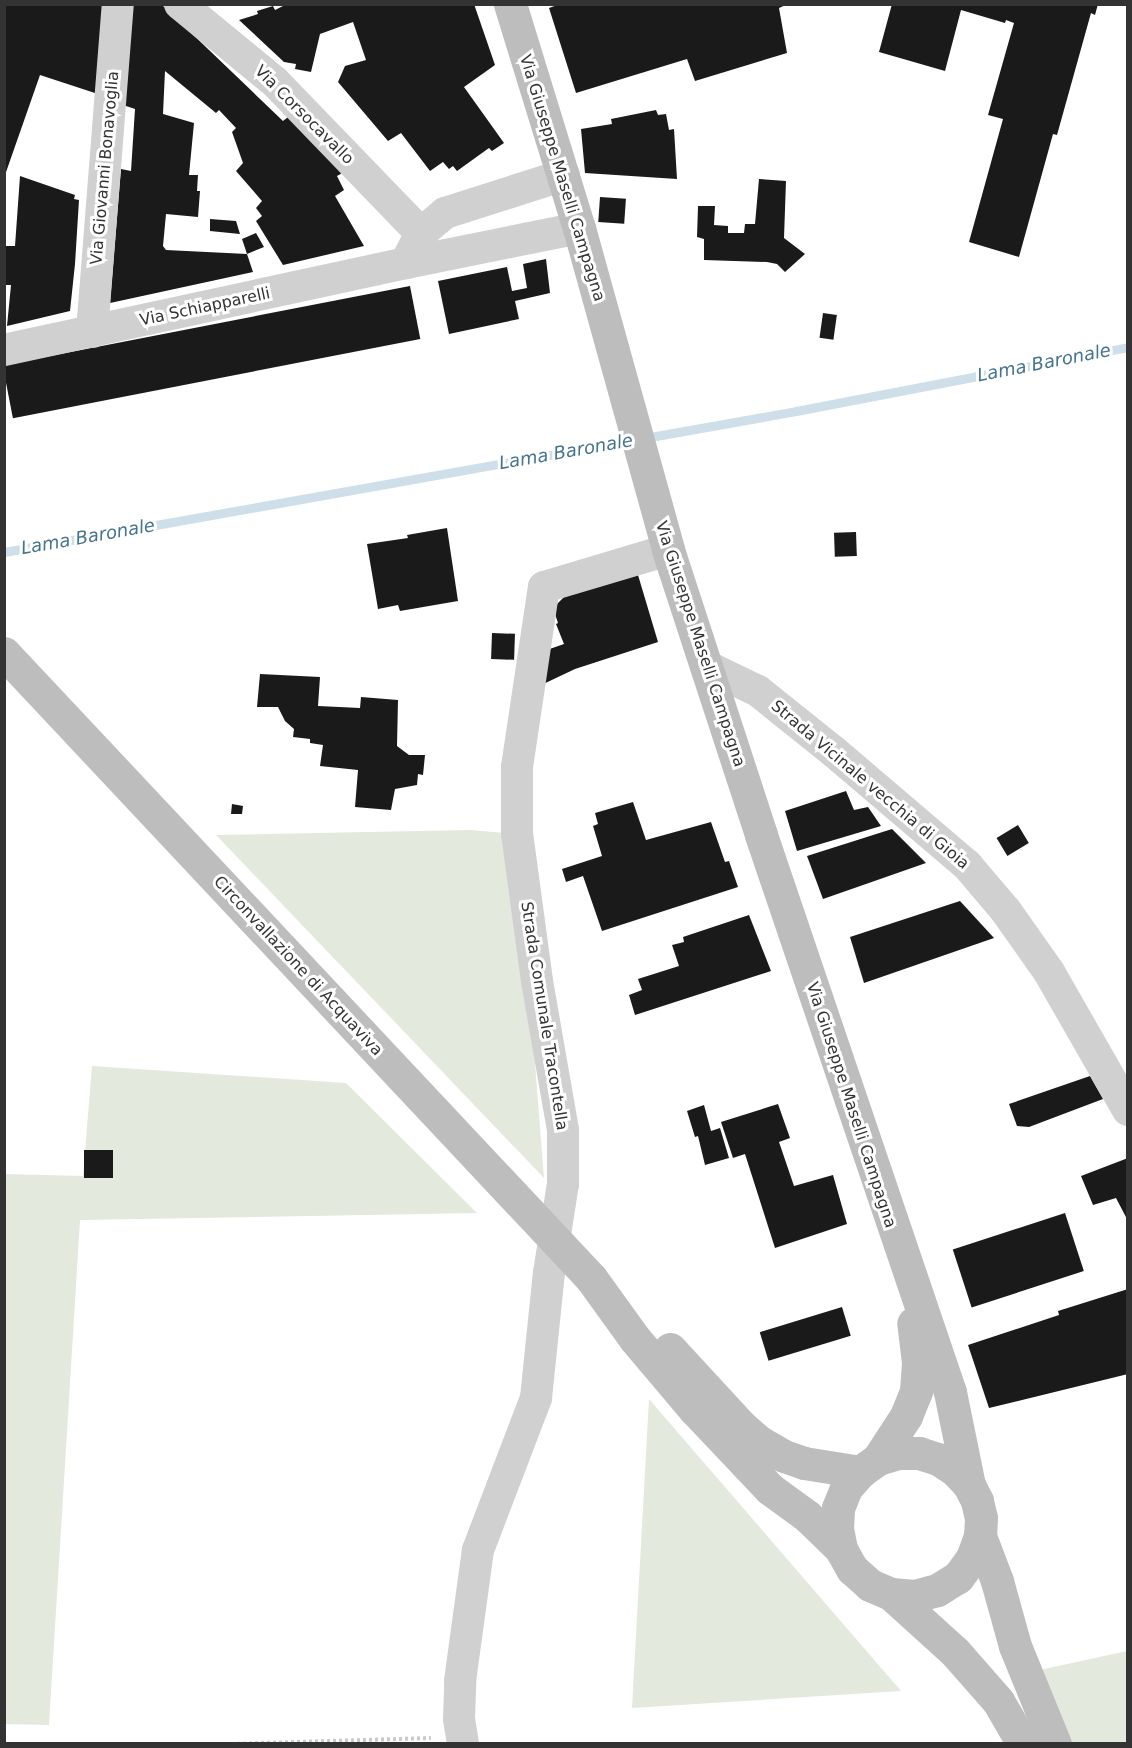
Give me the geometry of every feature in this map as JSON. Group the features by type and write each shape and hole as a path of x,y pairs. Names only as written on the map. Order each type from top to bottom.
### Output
{"main road":[{"name":"Via Giuseppe Maselli Campagna","path":"510,4 564,175 668,550 909,1277"},
{"name":"Circonvallazione di Acquaviva","path":"4,653 591,1278"},
{"path":"841,1549 837,1528 838,1508 846,1488 869,1465 906,1416 916,1391 918,1362 909,1277"},
{"path":"909,1277 950,1392 969,1485"},
{"path":"591,1278 629,1308 758,1441 784,1456 804,1463 869,1465 898,1453 919,1453 938,1459 956,1470 969,1485 977,1501 981,1518 980,1536 972,1558 958,1577 937,1590 914,1596 891,1594 870,1585 852,1569 841,1549 807,1516 770,1488 695,1410 635,1339 591,1278"},
{"path":"980,1536 997,1581 1015,1646 1054,1743"},
{"path":"891,1594 955,1652 998,1701 1023,1743"}],"street":[{"name":"Via Giovanni Bonavoglia","path":"92,332 118,4"},
{"name":"Via Corsocavallo","path":"180,4 275,82 421,233"},
{"path":"406,263 421,233 445,213 564,175"},
{"name":"Via Schiapparelli","path":"4,350 579,228"},
{"name":"Strada Comunale Tracontella","path":"462,1740 459,1719 460,1681 478,1550 536,1398 563,1184 563,1130 537,981 517,834 517,767 544,587 668,550"},
{"name":"Strada Vicinale vecchia di Gioia","path":"706,666 758,691 834,751 967,865 1006,911 1049,972 1128,1110"}],"path":[{"path":"231,1743 462,1740"}],"shaded area":[{"path":"470,830 517,834 544,1178 216,835"},
{"path":"92,1066 346,1083 477,1213 80,1220 49,1725 5,1724 5,1174 83,1176"},
{"path":"649,1399 901,1691 632,1708"},
{"path":"1127,1651 1127,1743 1055,1743 1026,1673"}],"building":[{"path":"4,4 109,4 101,95 40,75 5,175"},
{"path":"129,4 161,4 283,121 288,117 344,172 337,176 344,190 335,196 364,246 283,265 256,221 262,216 256,208 262,201 236,171 243,163 232,132 236,128 219,110 216,113 165,71 163,114 194,123 189,175 198,175 197,191 200,191 198,217 166,214 163,246 166,250 247,254 253,272 110,303 121,169 131,171 135,109 120,104"},
{"path":"287,4 474,4 495,65 464,87 504,143 492,151 489,148 457,171 453,166 449,169 443,162 430,171 401,133 388,141 338,82 345,66 366,60 353,22 320,34 311,72 295,69 296,64 284,62 239,20 258,14 257,11 273,6 275,10"},
{"path":"560,4 788,4 779,8 787,53 695,81 687,59 576,93 549,8"},
{"path":"892,4 1098,4 1095,15 1091,13 1057,135 1053,134 1019,257 969,242 1003,119 988,115 1014,23 1006,20 1005,23 961,10 945,71 879,52"},
{"path":"656,110 658,115 666,114 669,130 674,129 677,179 585,173 581,129 612,124 611,119"},
{"path":"20,176 75,195 74,199 79,200 75,264 70,311 7,326 11,285 4,285 4,246 15,246"},
{"path":"759,179 786,181 784,238 805,254 785,272 777,264 767,262 704,260 704,239 697,237 698,206 715,206 714,225 728,226 728,233 744,233 745,224 755,224"},
{"path":"600,197 626,199 624,224 598,222"},
{"path":"210,219 236,221 240,234 210,231"},
{"path":"256,233 264,247 247,254 242,239"},
{"path":"546,259 550,293 515,301 519,319 449,334 438,281 507,267 512,291 527,288 523,264"},
{"path":"410,286 420,339 13,418 4,365"},
{"path":"823,313 837,315 833,340 820,338"},
{"path":"447,528 458,601 400,611 398,605 378,609 367,544 408,538 407,535"},
{"path":"856,532 857,556 835,557 834,533"},
{"path":"638,575 658,642 575,669 537,687 541,652 564,644 556,624 558,623 553,608 566,595"},
{"path":"492,633 515,634 514,660 491,659"},
{"path":"260,674 320,677 318,706 360,708 361,697 398,700 397,746 409,755 425,755 423,775 418,774 417,785 395,789 391,810 355,807 358,770 320,766 323,745 310,743 310,739 293,737 294,729 285,721 278,707 257,707"},
{"path":"846,791 854,810 868,807 881,826 797,851 785,811"},
{"path":"633,802 646,840 711,822 725,862 729,861 738,887 602,931 583,876 566,882 562,869 602,856 593,826 598,824 595,813"},
{"path":"232,804 243,806 242,814 231,814"},
{"path":"1018,825 1029,843 1007,856 997,838"},
{"path":"892,829 926,863 823,899 807,856"},
{"path":"960,901 994,938 864,983 850,937"},
{"path":"749,915 771,971 635,1015 629,995 642,990 638,979 679,966 672,945 684,942 683,937"},
{"path":"1090,1076 1103,1099 1029,1127 1017,1126 1009,1104"},
{"path":"778,1104 790,1138 779,1142 794,1186 833,1175 847,1224 775,1248 745,1154 733,1158 721,1122"},
{"path":"704,1105 711,1131 720,1128 729,1158 705,1165 698,1136 695,1137 687,1111"},
{"path":"84,1150 113,1150 113,1178 84,1178"},
{"path":"1128,1158 1128,1221 1116,1198 1093,1205 1081,1176"},
{"path":"1065,1213 1084,1271 972,1307 953,1249"},
{"path":"1128,1289 1128,1374 989,1408 968,1345 1059,1315 1058,1311"},
{"path":"842,1307 851,1336 769,1361 760,1332"}],"waterway":[{"name":"Lama Baronale","path":"4,552 796,411 1128,347"}]}
